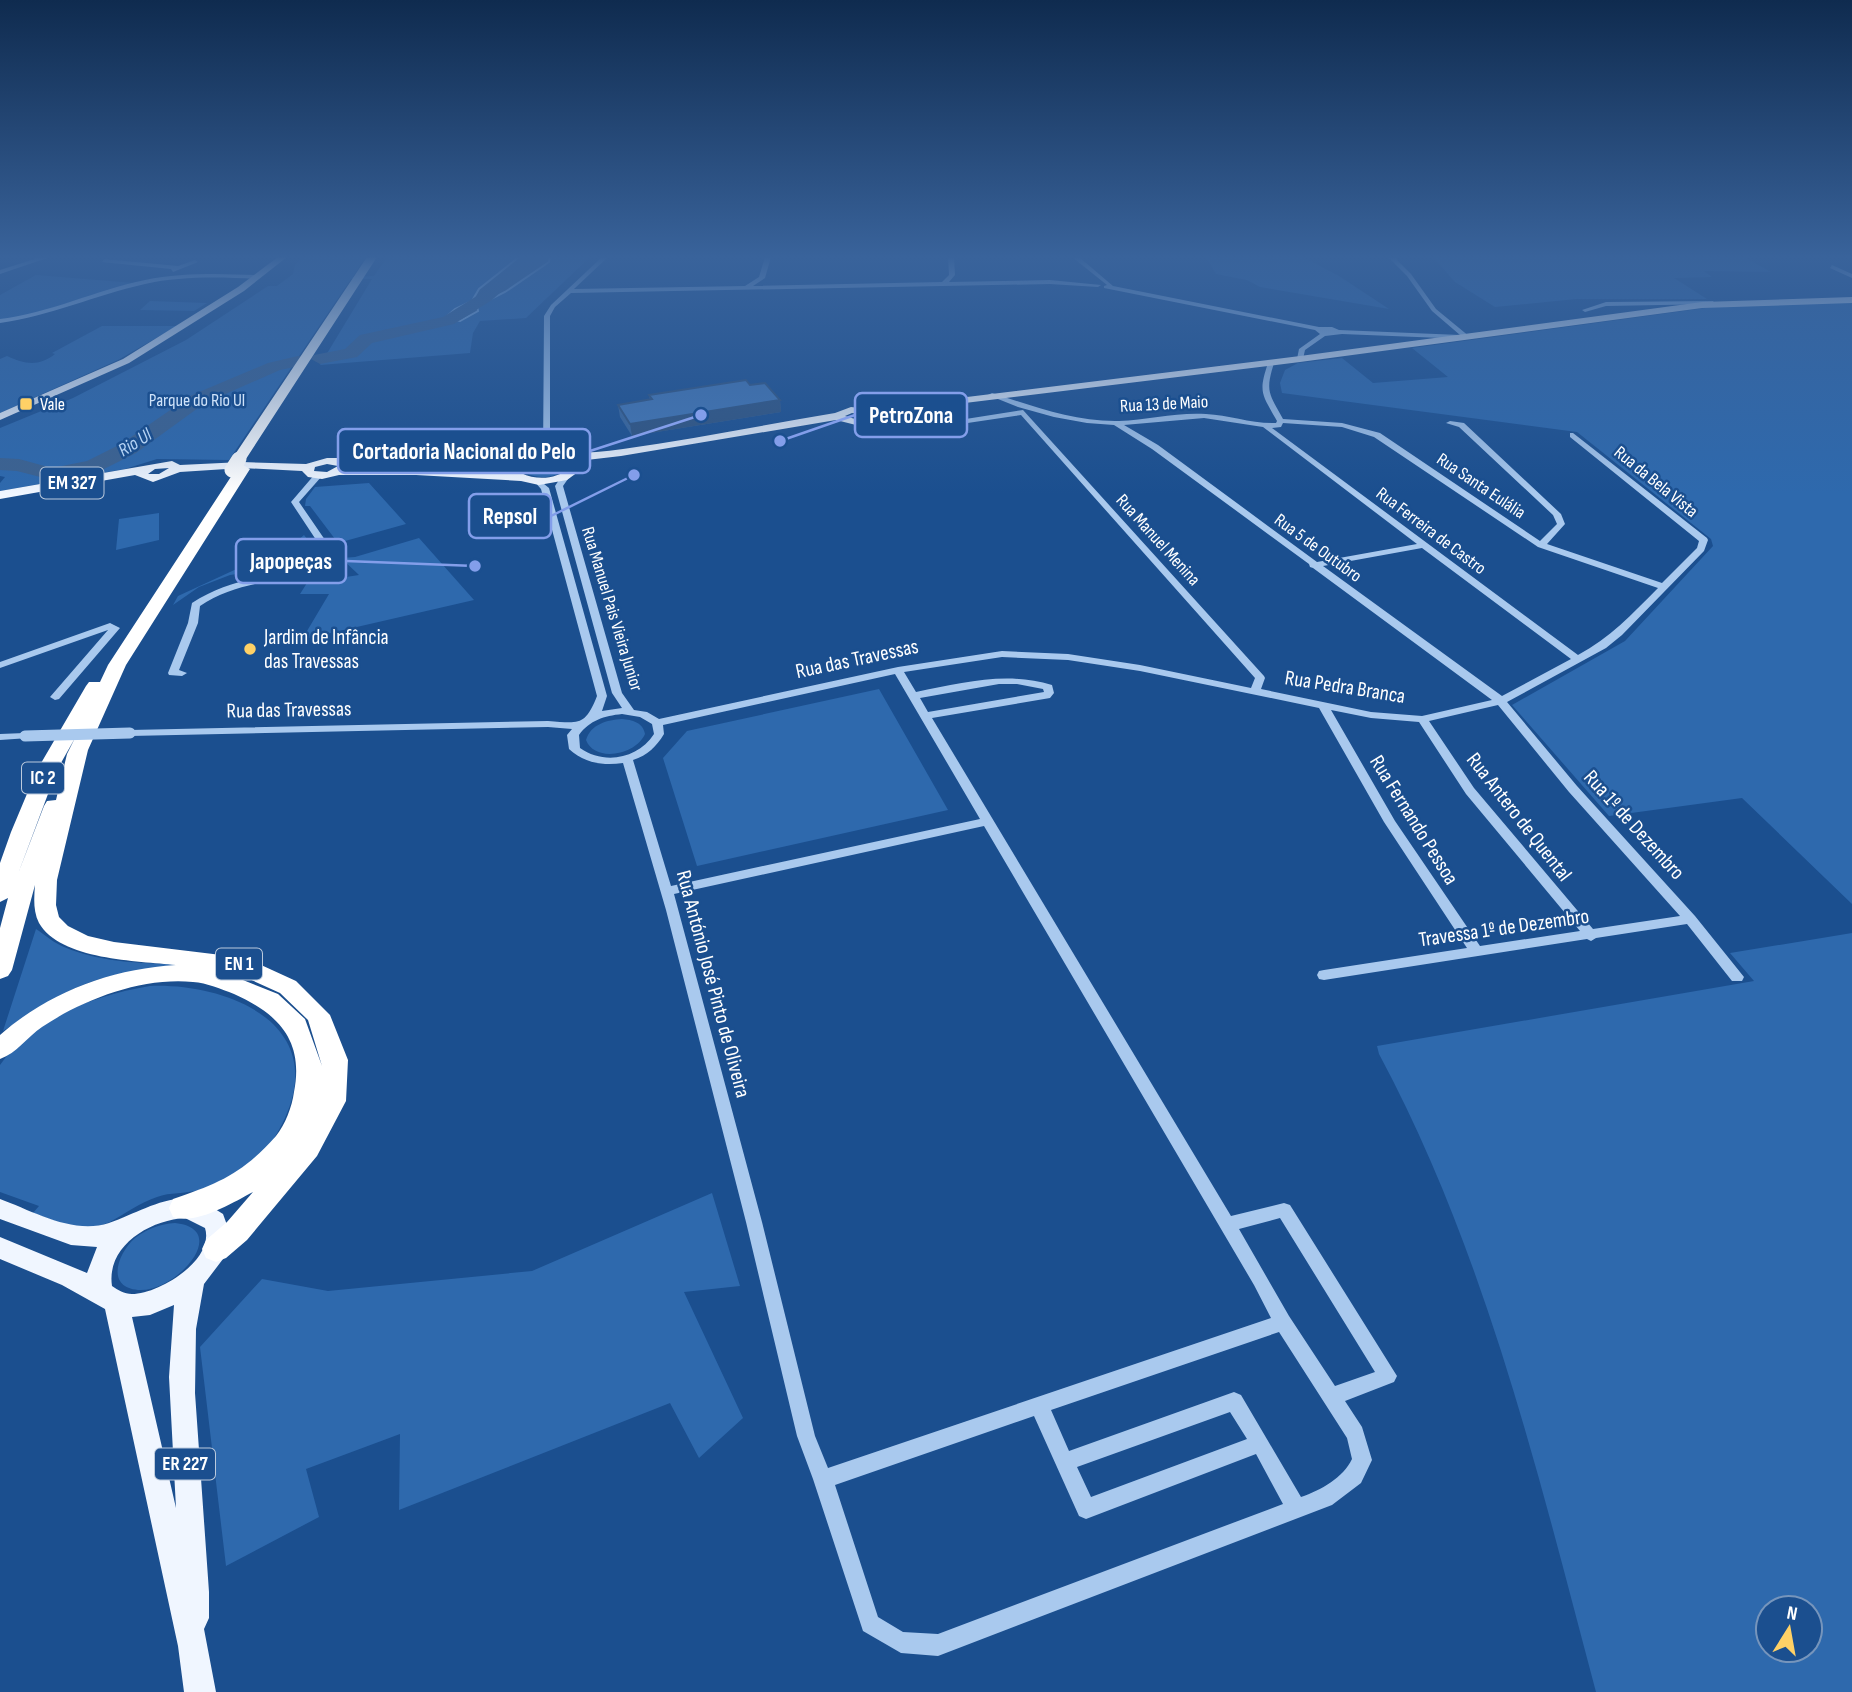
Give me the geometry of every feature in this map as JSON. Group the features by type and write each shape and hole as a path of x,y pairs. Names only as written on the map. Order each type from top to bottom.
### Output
{"highway":[{"name":"IC 2","path":"0,970 20,896 65,777 117,665 322,336"},
{"name":"IC 2","path":"0,894 20,832 47,770 104,671 326,336"},
{"name":"EN 1","path":"79,750 46,880 45,905 48,920 60,932 82,943 114,950 238,964 288,987 318,1015 335,1060 333,1101 308,1148 237,1231 216,1249"},
{"name":"EN 1","path":"0,1049 32,1021 75,997 112,984 155,975 194,973 223,980 270,1000 296,1026 311,1070 305,1104 287,1142 245,1183 215,1198 183,1208"}],"main road":[{"path":"0,420 136,361 174,336"},
{"name":"EM 327","path":"342,468 538,481 570,468 610,459 841,418 866,420 871,416 869,412 1475,336"},
{"name":"EM 327","path":"0,497 144,473 163,464 175,466 177,469 242,465 313,472 360,467 477,469 500,468 545,456 570,468"},
{"path":"521,478 515,471 522,463"},
{"path":"183,1208 208,1216 215,1224 218,1236 216,1249"},
{"name":"ER 227","path":"0,1209 56,1229 92,1237 167,1210 183,1208"},
{"name":"ER 227","path":"136,1223 114,1242 100,1265 97,1280 109,1298 193,1646 200,1692"},
{"name":"ER 227","path":"0,1248 33,1259 109,1298 133,1306 153,1303 174,1295 192,1282 207,1265 216,1249"},
{"name":"ER 227","path":"192,1282 180,1342 186,1480 195,1578 193,1646"}],"street":[{"path":"544,336 545,456"},
{"path":"1300,359 1302,349 1317,336"},
{"path":"1445,336 1467,337"},
{"path":"1266,427 1278,425 1281,421 1264,385 1271,363"},
{"name":"Rua 13 de Maio","path":"1008,393 1024,410"},
{"name":"Rua 13 de Maio","path":"992,395 1024,410 1080,420 1116,423 1205,416 1266,427"},
{"path":"934,426 1024,410"},
{"name":"Rua Manuel Menina","path":"1024,410 1260,678 1255,692"},
{"name":"Rua Santa Eulália","path":"1281,421 1348,426 1377,435 1541,545 1664,587"},
{"path":"1450,422 1461,425 1557,514 1561,524 1541,545"},
{"name":"Rua 5 de Outubro","path":"1116,423 1154,447 1501,701"},
{"name":"Rua Ferreira de Castro","path":"1266,427 1577,659"},
{"name":"Rua da Bela Vista","path":"1573,435 1704,540 1701,549 1664,587"},
{"name":"Rua Manuel Pais Vieira Junior","path":"570,468 559,486 617,693 630,711"},
{"path":"182,673 173,673 193,623 195,606 213,592 231,585 340,569 295,502 313,472"},
{"name":"Rua Manuel Pais Vieira Junior","path":"538,481 545,488 602,696 594,717"},
{"path":"1313,565 1423,545"},
{"name":"Rua Pedra Branca","path":"1068,657 1140,668 1371,715 1422,719 1501,701 1619,633 1664,587"},
{"path":"0,665 110,626 115,628 55,697"},
{"name":"Rua das Travessas","path":"657,723 898,670 1002,654 1068,657"},
{"path":"898,670 1228,1224 1283,1322 1331,1397 1388,1376 1284,1210 1228,1224"},
{"path":"913,696 981,683 1011,682 1048,687 1049,693 1046,696 925,716"},
{"name":"Rua 1º de Dezembro","path":"1501,701 1573,789 1690,919 1737,977"},
{"name":"Rua Fernando Pessoa","path":"1322,706 1390,822 1477,952"},
{"path":"614,711 630,711 643,714 657,723 657,740 645,751 627,759 600,761 579,754 572,740 579,726 594,717 614,711"},
{"name":"Rua Antero de Quental","path":"1422,719 1470,791 1591,936"},
{"name":"Rua das Travessas","path":"0,737 548,724 579,726"},
{"name":"Rua António José Pinto de Oliveira","path":"627,759 667,891 754,1222 806,1436 823,1479 870,1624 901,1642 938,1645 1325,1498 1354,1476 1362,1460 1354,1434 1331,1397"},
{"path":"667,891 987,821"},
{"name":"Travessa 1º de Dezembro","path":"1324,975 1690,919"},
{"path":"823,1479 1283,1322"},
{"path":"1065,1462 1234,1401 1297,1509"},
{"path":"1039,1406 1086,1509 1260,1443"}],"green space":[{"path":"84,336 160,336 118,360 0,413 0,359 7,356 19,361 37,362 55,354 52,353"},
{"name":"Parque do Rio Ul","path":"192,336 313,336 229,460 157,459 125,469 0,491 0,483 5,477 0,476 0,428 73,398"},
{"path":"338,336 473,336 470,353 320,365"},
{"path":"1500,336 1852,336 1852,904 1742,798 1609,816 1512,705 1625,641 1713,546 1711,539 1577,432 1282,393 1280,383 1285,370 1298,363 1342,358 1373,383 1448,377 1412,348"},
{"path":"548,459 565,462 568,467 559,474 548,477 536,477 524,470 534,462"},
{"path":"369,483 406,524 338,543 310,506 305,506 306,499 315,487"},
{"path":"159,513 159,540 116,550 119,519"},
{"path":"304,535 327,564 311,568 311,564 230,575 199,587 173,605 178,596 297,541"},
{"path":"419,538 474,600 309,638 307,631 329,594 300,594 307,583 359,575 341,558 355,557"},
{"path":"879,689 948,810 697,866 663,758 687,731"},
{"path":"622,719 633,721 642,727 645,734 640,741 615,754 598,752 591,747 586,740 592,730 605,722"},
{"path":"36,929 60,945 95,957 126,962 190,965 126,973 88,983 55,999 3,1031"},
{"path":"1852,933 1852,1692 1596,1692 1530,1447 1479,1286 1450,1207 1377,1046 1754,981 1730,953"},
{"path":"150,986 210,992 238,1001 262,1015 281,1034 293,1057 295,1085 281,1126 262,1154 238,1174 199,1190 150,1199 110,1222 81,1227 33,1213 39,1206 0,1192 0,1065 14,1048 48,1021 108,995"},
{"path":"712,1193 740,1286 684,1292 743,1418 699,1458 670,1403 399,1510 400,1434 306,1469 319,1517 226,1566 200,1347 262,1279 328,1291 532,1271"},
{"path":"175,1223 191,1228 199,1236 198,1248 192,1260 168,1282 153,1288 138,1290 121,1283 118,1268 129,1244 149,1230"}],"building":[{"path":"746,380 750,385 765,383 780,400 630,424 618,405 652,399 649,395"}],"waterway":[{"name":"Rio Ul","path":"320,359 351,353 366,339 380,336"},
{"name":"Rio Ul","path":"0,464 19,465 52,474 95,466 129,448 198,399 274,367 298,361"}],"place":[{"name":"Vale","path":"26,404"},
{"name":"Cortadoria Nacional do Pelo","path":"701,415"},
{"name":"PetroZona","path":"780,441"},
{"name":"Repsol","path":"634,475"},
{"name":"Japopeças","path":"475,566"},
{"name":"Jardim de Infância das Travessas","path":"250,649"}]}
